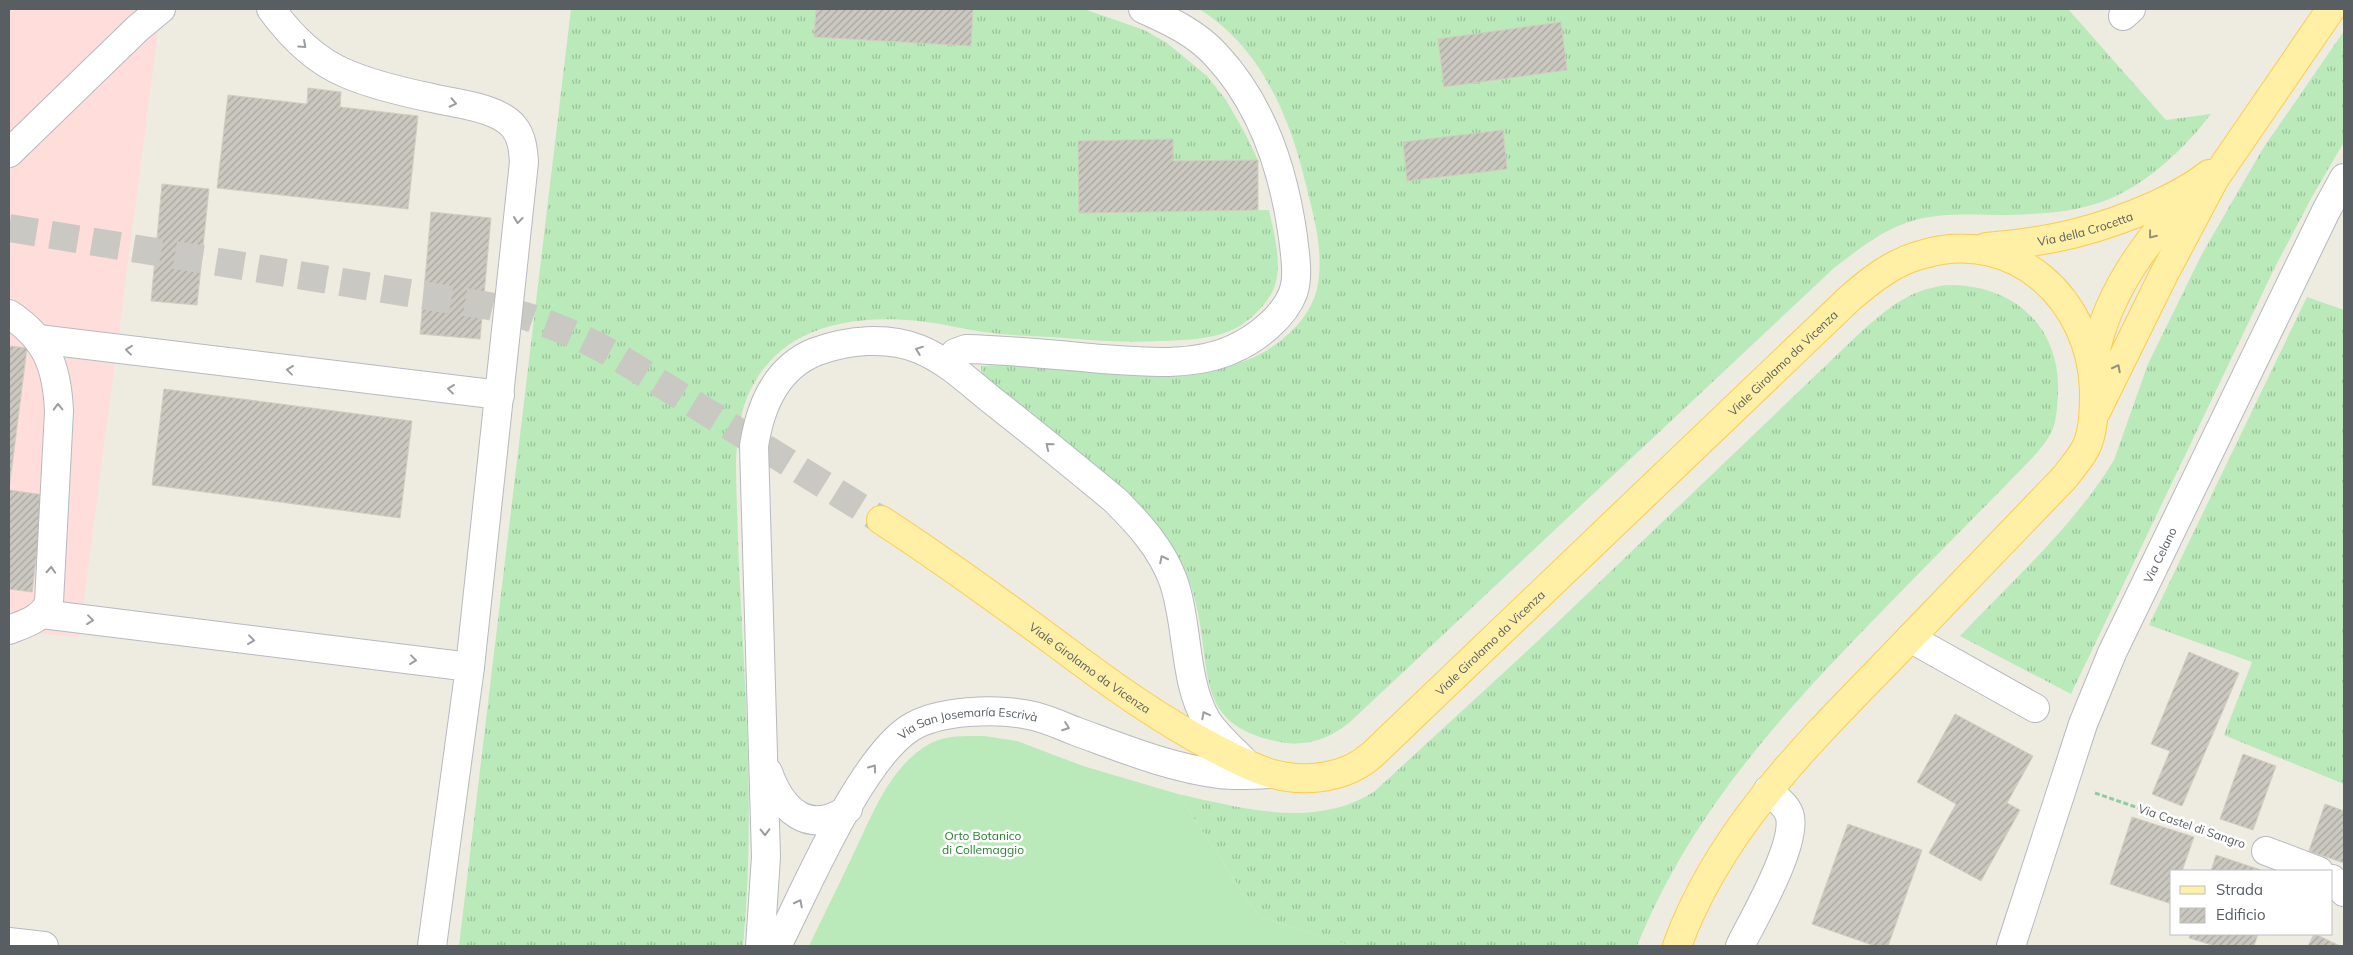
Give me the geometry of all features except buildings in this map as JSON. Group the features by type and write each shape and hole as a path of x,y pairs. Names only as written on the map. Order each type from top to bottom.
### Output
{"main road":[{"name":"Via della Crocetta","path":"2092,428 2100,403 2154,293 2215,178 2332,9"},
{"name":"Via della Crocetta","path":"2092,372 2098,342 2126,276 2151,237 2235,147"},
{"name":"Via della Crocetta","path":"1952,250 2048,240 2101,228 2175,196 2209,174"},
{"name":"Viale Girolamo da Vicenza","path":"881,520 975,584 1124,694 1191,736 1260,769 1297,778 1328,776 1350,770 1366,760 1850,298 1882,273 1903,261 1926,253 1952,250 1985,251 2011,259 2033,271 2056,289 2070,308 2083,335 2092,372 2094,404 2092,428 2085,449 2065,477 1812,738 1768,790 1709,876 1677,946"},
{"name":"Via della Crocetta","path":"2056,289 2079,304 2091,309 2110,310 2134,306 2147,300 2154,293"}],"street":[{"path":"9,153 138,28 161,9"},
{"path":"271,9 299,41 319,59 344,73 380,86 478,108 497,115 514,126 523,143 524,162 470,667 432,946"},
{"path":"946,363 955,353 966,349 1148,362 1203,358 1231,350 1260,332 1290,300 1294,288 1296,266 1291,221 1281,173 1257,117 1217,55 1199,38 1143,9"},
{"name":"Via Celano","path":"2011,946 2083,724 2112,653 2344,178"},
{"path":"9,314 38,339 48,352 57,384 59,411 49,602 42,614"},
{"path":"38,339 500,395"},
{"path":"760,946 766,858 764,748 753,462 756,431 766,402 779,380 788,370 811,354 841,344 873,342 904,345 918,349 946,363 1115,500 1155,544 1164,560 1179,598 1190,671 1199,705 1212,728 1260,769"},
{"path":"9,630 42,614 470,667"},
{"path":"1910,638 2036,708"},
{"name":"Via San Josemaría Escrivà","path":"778,946 848,810 880,759 892,743 910,728 931,720 974,712 1010,712 1040,717 1135,752 1209,772 1238,775 1260,769"},
{"path":"764,748 767,769 774,788 784,805 796,815 808,820 822,820 848,810"},
{"path":"1740,946 1781,862 1791,827 1788,812 1768,790"},
{"path":"2266,852 2316,870"},
{"path":"2333,880 2344,892"},
{"path":"9,942 44,946"}],"path":[{"name":"Via Castel di Sangro","path":"2064,783 2266,852"}],"shaded area":[{"path":"9,9 161,9 79,637 9,631"}],"green space":[{"path":"571,9 816,9 815,37 971,46 973,9 1084,9 1144,30 1167,43 1207,76 1226,100 1258,160 1173,161 1172,139 1078,141 1079,212 1269,210 1275,239 1278,269 1277,279 1271,294 1262,307 1244,323 1215,336 1178,340 1106,341 992,333 918,321 889,319 858,321 828,327 800,338 780,352 763,370 750,390 742,413 736,461 749,819 743,946 459,946"},
{"path":"1199,9 2068,9 2166,120 2211,114 2186,143 2157,170 2124,192 2106,200 2088,206 2049,213 1926,217 1892,229 1862,247 1834,268 1350,722 1334,733 1317,740 1299,743 1280,742 1253,735 1234,724 1221,712 1213,696 1208,679 1193,591 1175,550 1155,521 1110,479 982,376 981,366 1068,365 1203,368 1234,364 1250,359 1279,342 1292,331 1312,304 1319,275 1319,247 1311,204 1289,128 1268,82 1254,61 1238,41 1220,24"},
{"path":"2344,31 2344,142 2313,195 2275,267 2071,694 1960,636 2062,530 2081,507 2114,460 2148,364 2202,254 2262,150"},
{"path":"1947,285 1971,287 1993,292 2012,301 2042,329 2051,348 2057,370 2057,409 2051,433 2030,461 1803,694 1764,740 1727,787 1693,837 1663,890 1637,946 1352,946 1259,917 1178,794 1253,809 1304,813 1328,810 1352,803 1375,791 1539,640 1863,330 1901,300 1934,287"},
{"path":"2307,297 2344,310 2344,784 2224,735 2252,662 2149,625"},
{"name":"Orto Botanico di Collemaggio","path":"957,736 984,736 1017,741 1083,766 1178,794 1259,917 1352,946 809,946 883,793 893,778 916,753 937,740"}],"tunnel":[{"path":"9,228 489,306 525,316 577,336 626,362 881,520"}]}
